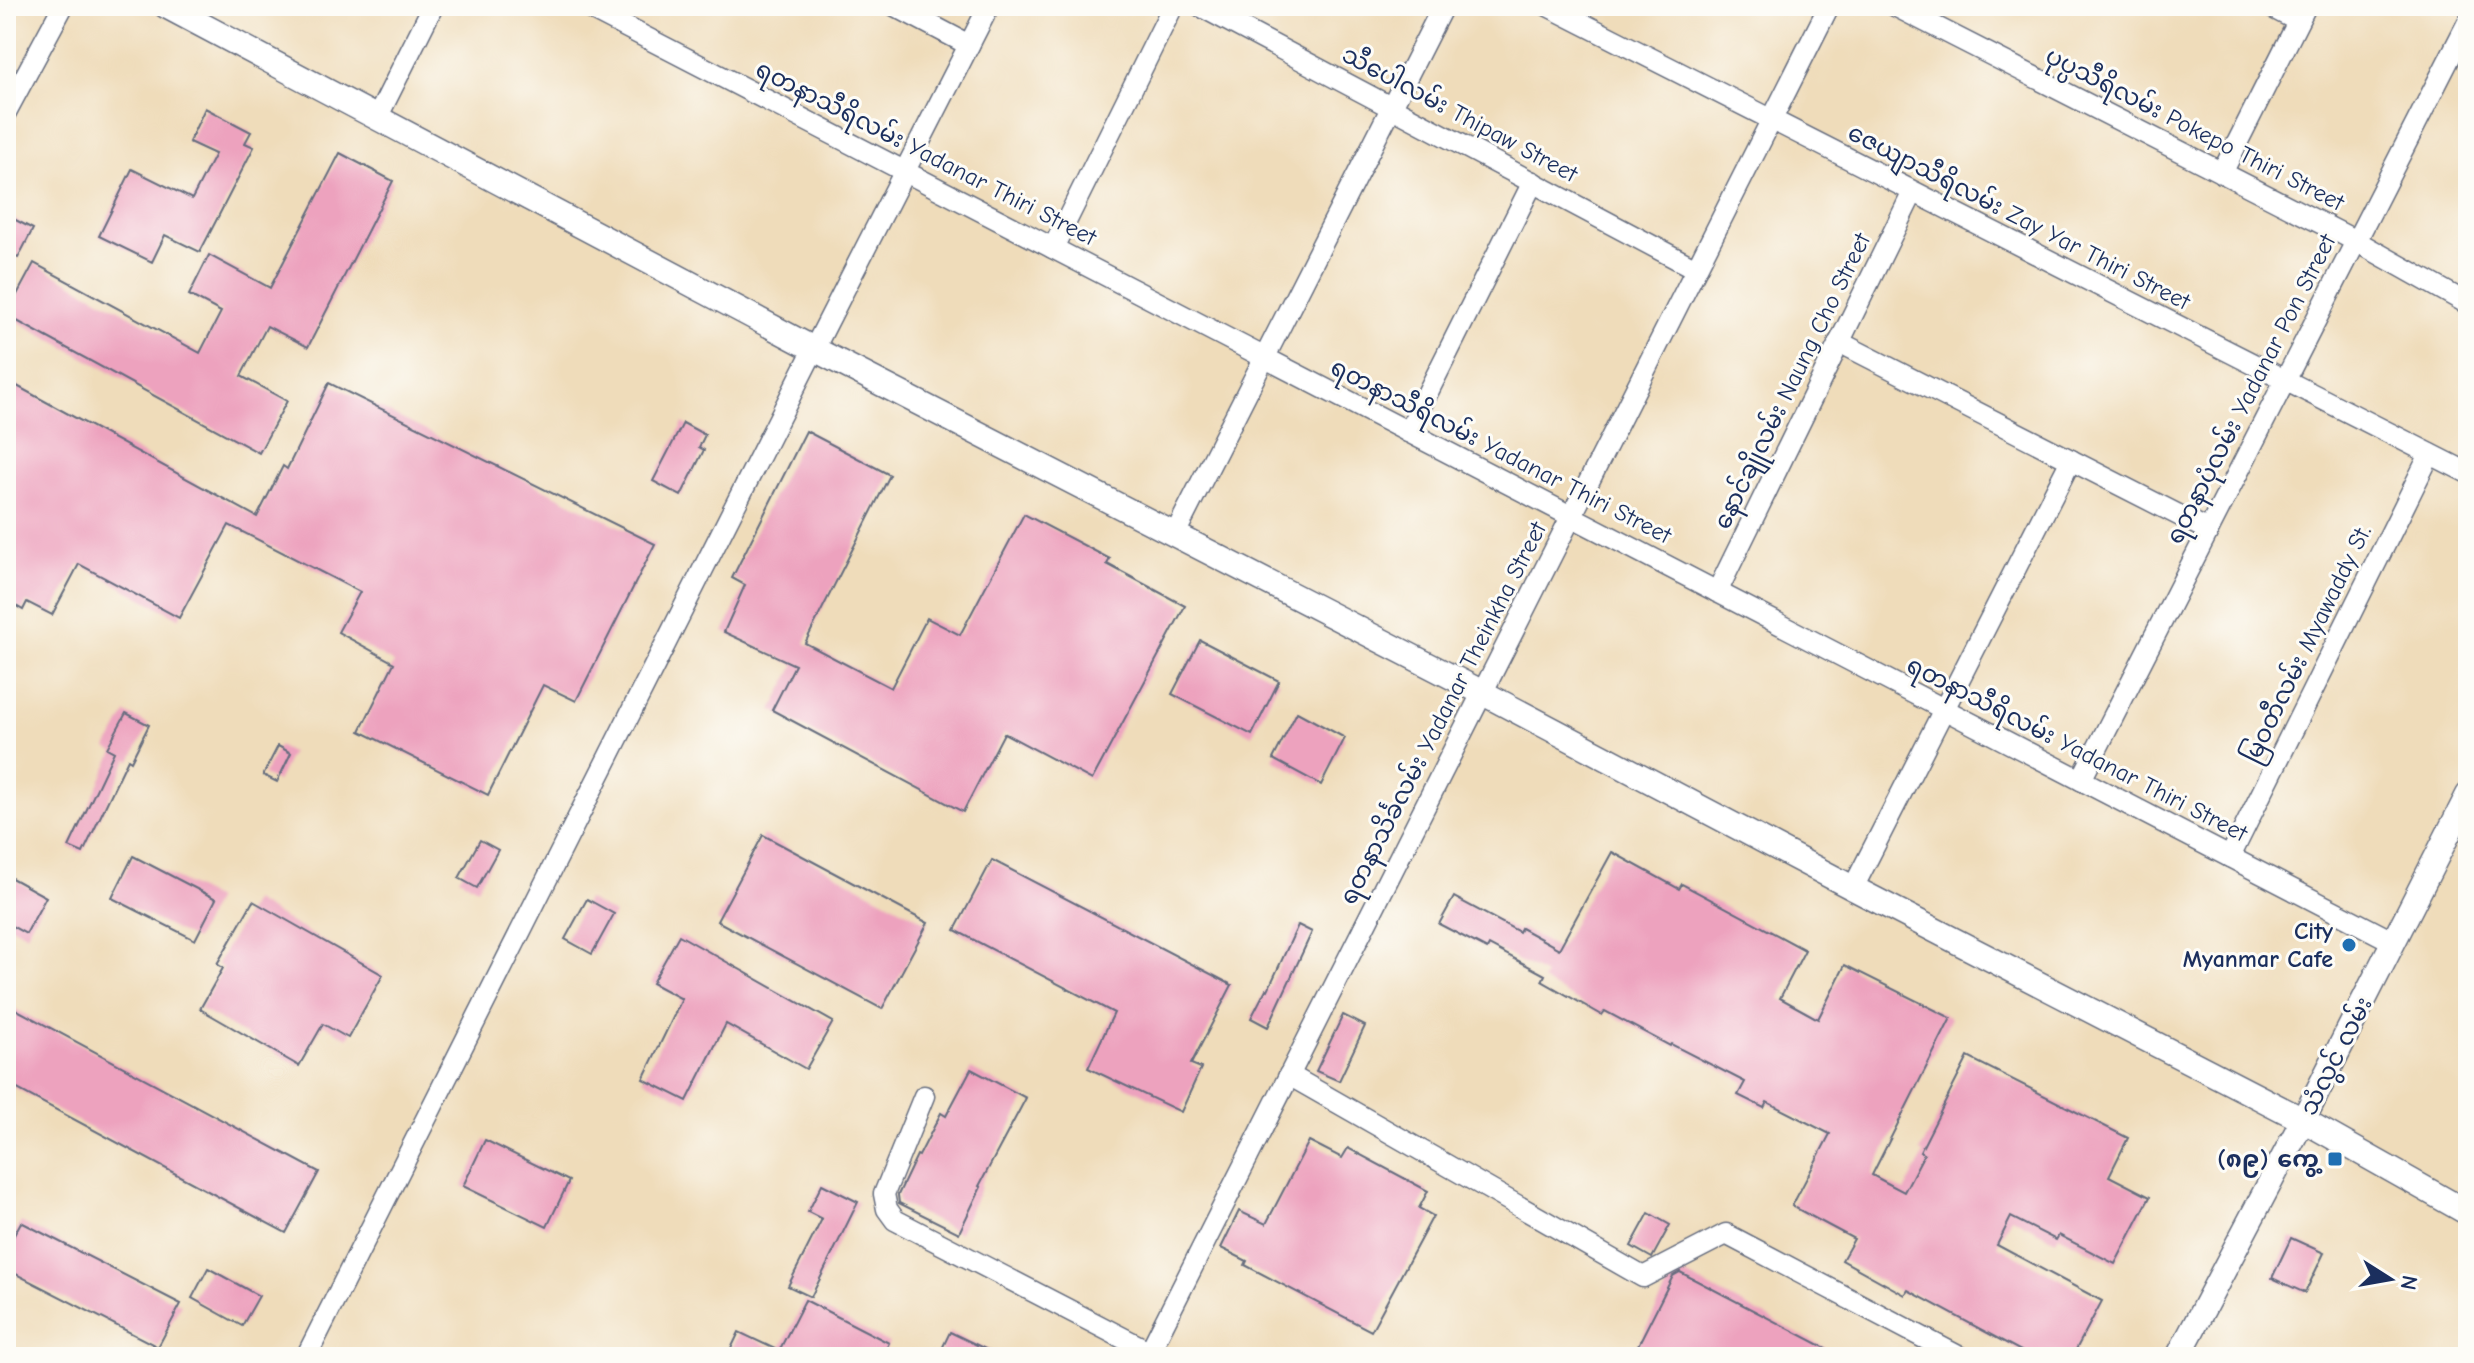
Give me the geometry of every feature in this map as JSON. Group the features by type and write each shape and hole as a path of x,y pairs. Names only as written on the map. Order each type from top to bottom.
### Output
{"street":[{"path":"6,112 63,6"},
{"path":"166,6 814,349 2303,1120 2468,1213"},
{"path":"377,118 433,6"},
{"path":"895,6 969,45"},
{"path":"306,1357 989,6"},
{"path":"1053,248 1173,6"},
{"name":"သီပေါလမ်း Thipaw Street","path":"1200,6 1696,269"},
{"path":"1175,534 1443,6"},
{"name":"ဇေယျာသီရိလမ်း Zay Yar Thiri Street","path":"1548,6 2468,473"},
{"name":"ရတနာသိင်္ခလမ်း Yadanar Theinkha Street","path":"1148,1354 1829,6"},
{"name":"ပုပ္ပသီရိလမ်း Pokepo Thiri Street","path":"1895,6 2356,241 2468,304"},
{"path":"2222,173 2302,13 2269,6"},
{"name":"ရတနာသီရိလမ်း Yadanar Thiri Street","path":"598,9 2394,942"},
{"name":"ရတနာပုံလမ်း Yadanar Pon Street","path":"2081,780 2468,22"},
{"path":"1408,432 1533,182"},
{"name":"နောင်ချိုလမ်း Naung Cho Street","path":"1717,592 1913,192"},
{"path":"1839,342 2208,530"},
{"name":"မြဝတီလမ်း Myawaddy St.","path":"2230,857 2430,454"},
{"path":"1853,888 2071,460"},
{"name":"သံလွင် လမ်း","path":"2178,1357 2303,1120 2468,795"},
{"path":"1289,1075 1643,1277 1726,1234 1960,1357"},
{"path":"924,1096 884,1194 889,1213 895,1220 1148,1354"}],"building":[{"path":"205,108 251,132 245,143 254,147 200,252 165,235 152,262 99,236 132,169 192,199 215,154 189,142"},
{"path":"340,153 393,181 308,347 267,326 241,376 287,401 259,453 6,315 34,263 200,353 221,312 189,295 209,255 270,288"},
{"path":"6,215 33,229 18,258 6,252"},
{"path":"6,380 257,517 283,466 287,469 329,383 655,544 576,701 543,685 488,795 360,731 394,663 338,632 360,592 229,525 179,618 79,564 52,615 27,602 23,610 6,600"},
{"path":"683,423 705,435 699,447 704,450 681,496 653,481"},
{"path":"806,431 890,475 805,643 891,688 927,618 960,635 1024,514 1110,559 1107,564 1185,606 1092,780 1004,733 963,812 772,710 795,665 724,632 745,585 732,578"},
{"path":"1200,640 1279,681 1252,735 1172,694"},
{"path":"1297,712 1345,738 1321,785 1273,759"},
{"path":"126,713 149,725 131,761 128,759 83,853 69,847 114,752 107,748"},
{"path":"278,746 291,753 277,782 263,775"},
{"path":"763,835 928,923 882,1009 717,921"},
{"path":"480,840 498,850 477,888 459,878"},
{"path":"1612,852 1679,889 1682,884 1805,950 1780,998 1818,1019 1845,965 1951,1018 1872,1175 1904,1192 1924,1154 1920,1152 1968,1057 2128,1138 2109,1176 2150,1197 2115,1264 2059,1235 2056,1240 2011,1217 1997,1245 2102,1301 2072,1357 2032,1357 1908,1290 1905,1295 1842,1260 1854,1239 1792,1206 1830,1134 1767,1102 1764,1108 1738,1095 1745,1082 1605,1011 1602,1015 1542,981 1545,975 1489,945 1487,949 1439,924 1454,897 1519,932 1521,928 1559,949"},
{"path":"133,856 216,899 195,940 112,898"},
{"path":"992,860 1232,985 1191,1064 1201,1068 1181,1112 1088,1068 1114,1013 955,930"},
{"path":"6,875 46,897 26,934 6,923"},
{"path":"587,899 614,914 592,954 565,939"},
{"path":"253,901 383,975 348,1038 323,1024 299,1066 200,1009 223,968 217,964"},
{"path":"1298,925 1312,932 1268,1027 1251,1018 1268,990"},
{"path":"679,935 833,1022 806,1069 726,1024 687,1101 643,1079 682,999 652,983"},
{"path":"6,1004 319,1172 286,1233 6,1083"},
{"path":"1343,1015 1365,1026 1339,1081 1316,1071"},
{"path":"971,1069 1026,1098 979,1186 959,1233 899,1203 898,1195 941,1113 946,1116"},
{"path":"485,1140 569,1181 547,1227 463,1186"},
{"path":"1309,1141 1342,1158 1348,1148 1428,1191 1419,1208 1433,1216 1371,1331 1245,1265 1247,1261 1221,1248 1239,1211 1266,1224"},
{"path":"822,1184 858,1202 811,1297 788,1286 822,1219 808,1212"},
{"path":"1649,1213 1670,1225 1652,1258 1631,1246"},
{"path":"21,1222 181,1304 158,1347 6,1269 6,1250"},
{"path":"2291,1238 2324,1253 2305,1293 2272,1278"},
{"path":"208,1268 259,1296 242,1326 192,1298"},
{"path":"1680,1272 1843,1357 1632,1357 1673,1276"},
{"path":"805,1300 889,1343 882,1357 727,1357 739,1332 779,1351"},
{"path":"950,1332 1002,1357 938,1357"}],"place":[{"name":"City Myanmar Cafe","path":"2349,945"},
{"name":"(၈၉) ကွေ့","path":"2335,1159"}]}
